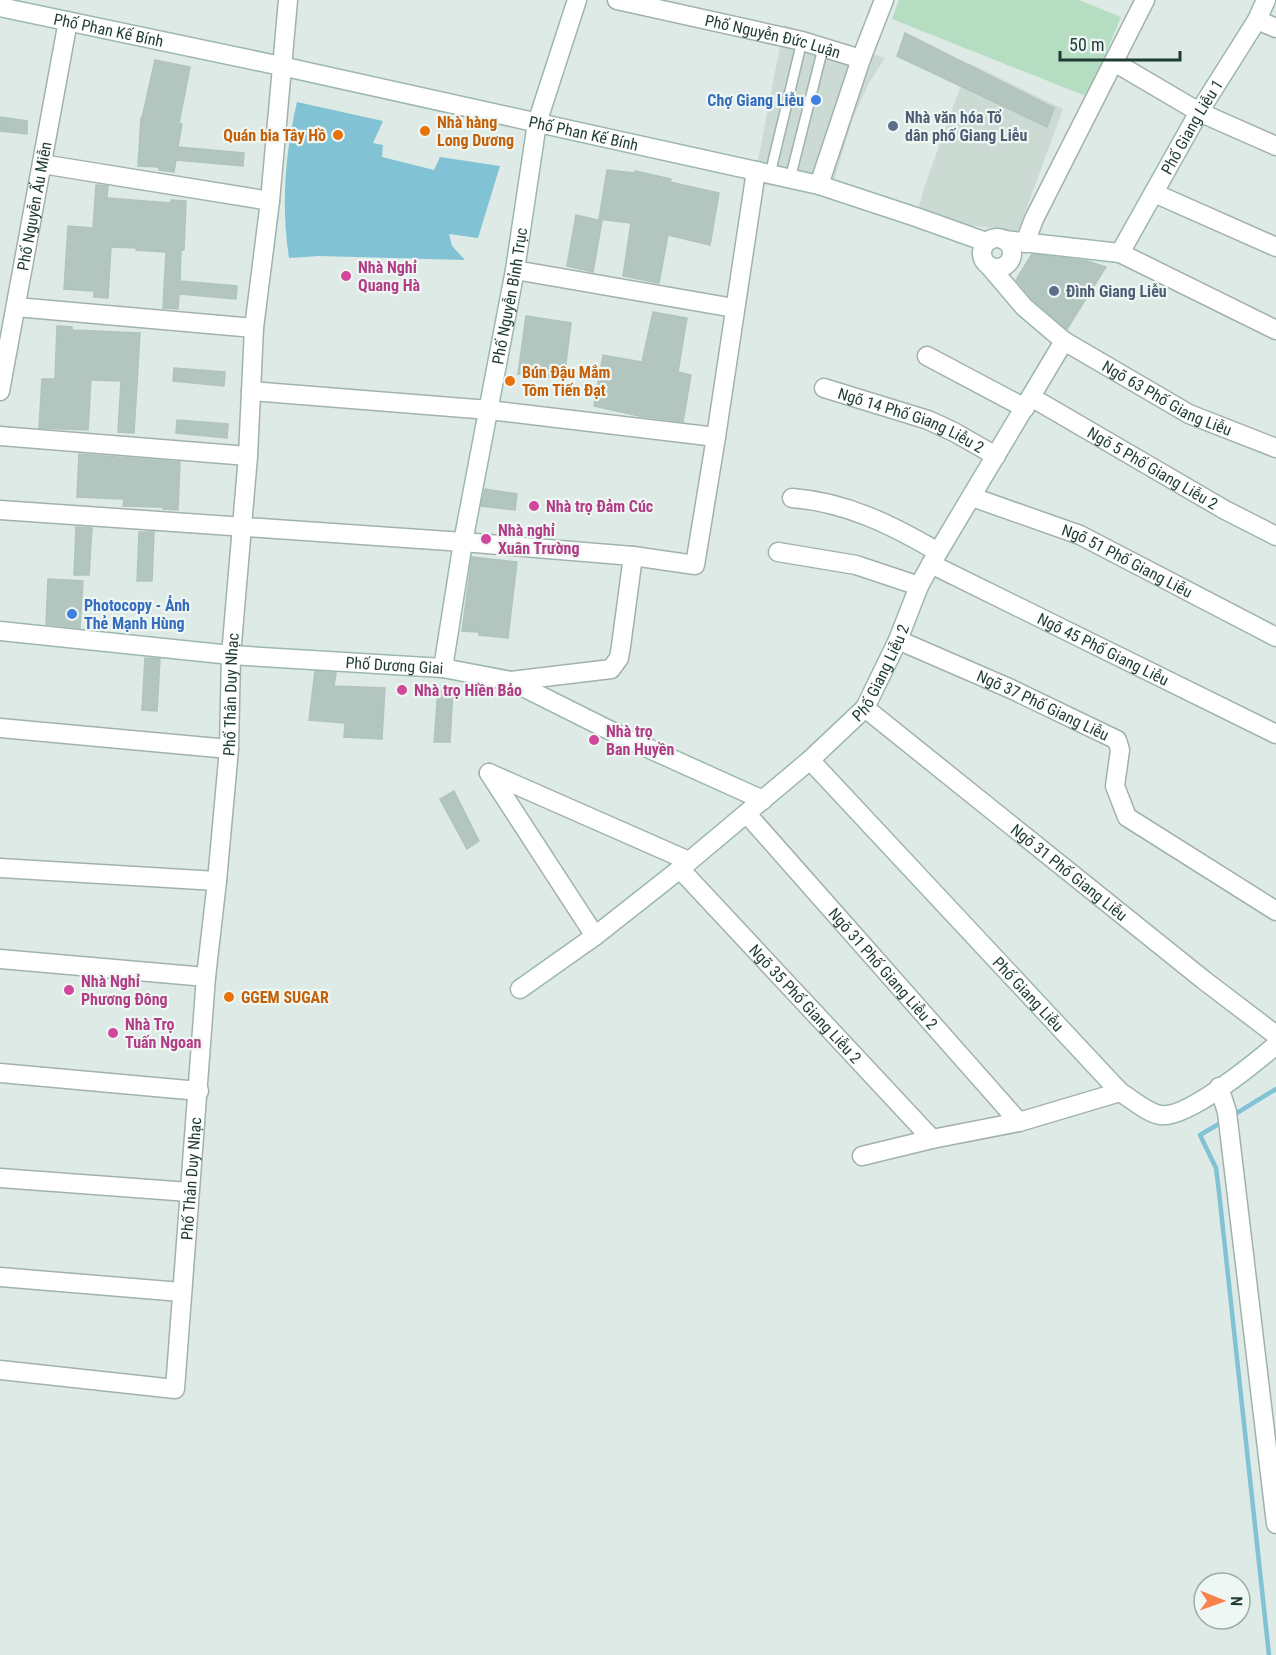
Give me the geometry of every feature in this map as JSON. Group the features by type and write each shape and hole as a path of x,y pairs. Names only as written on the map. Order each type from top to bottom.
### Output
{"street":[{"name":"Phố Thân Duy Nhạc","path":"0,1370 175,1389 206,977 229,749 231,655 249,456 254,328 270,201 288,0"},
{"name":"Phố Nguyễn Bỉnh Trục","path":"443,668 463,542 515,270 537,123 577,0"},
{"name":"Phố Nguyễn Đức Luận","path":"617,0 802,41 861,59"},
{"path":"819,186 861,59 884,0"},
{"path":"1024,243 1145,0"},
{"name":"Phố Giang Liễu 1","path":"1120,253 1199,112 1257,20 1266,0"},
{"name":"Phố Phan Kế Bính","path":"0,7 282,66 790,179 916,217 986,243"},
{"path":"1257,20 1276,28"},
{"name":"Phố Nguyễn Ấu Miễn","path":"0,391 68,21"},
{"path":"1114,62 1199,112 1276,146"},
{"path":"42,164 270,201"},
{"path":"0,510 463,542 633,556 695,565 734,308 763,173"},
{"path":"1154,193 1276,247"},
{"path":"1064,341 1024,307 990,267 981,252 986,243 995,238 1120,253 1276,330"},
{"path":"990,267 999,268 1009,261 1011,248 1004,240"},
{"path":"515,270 734,308"},
{"path":"16,307 254,328"},
{"name":"Phố Giang Liễu 2","path":"520,989 595,936 685,865 810,760 865,708 898,640 919,586 934,558 1064,341"},
{"name":"Ngõ 63 Phố Giang Liễu","path":"1064,341 1189,414 1276,448"},
{"name":"Ngõ 5 Phố Giang Liễu 2","path":"927,356 1028,402 1276,536"},
{"name":"Ngõ 14 Phố Giang Liễu 2","path":"824,388 927,420 954,432 996,456"},
{"path":"251,391 489,410 716,437"},
{"path":"0,436 249,456"},
{"name":"Ngõ 51 Phố Giang Liễu","path":"972,497 1080,535 1276,638"},
{"name":"Ngõ 45 Phố Giang Liễu","path":"792,498 850,509 883,522 934,558 1276,734"},
{"path":"778,552 856,565 919,586"},
{"path":"511,681 612,669 619,658 633,556"},
{"name":"Phố Dương Giai","path":"0,631 231,655 443,668 511,681 621,736 763,800"},
{"name":"Ngõ 37 Phố Giang Liễu","path":"898,640 1011,689 1117,740 1120,750 1114,786 1127,817 1276,911"},
{"name":"Ngõ 31 Phố Giang Liễu","path":"865,708 1205,981 1276,1035"},
{"path":"0,728 229,749"},
{"name":"Phố Giang Liễu","path":"810,760 1120,1092 1161,1115 1175,1114 1240,1075 1276,1045"},
{"path":"595,936 489,773 685,865"},
{"name":"Ngõ 31 Phố Giang Liễu 2","path":"747,814 1019,1122"},
{"name":"Ngõ 35 Phố Giang Liễu 2","path":"685,865 932,1139"},
{"path":"0,868 217,881"},
{"path":"0,959 206,977"},
{"path":"0,1072 199,1091"},
{"path":"1219,1087 1227,1112 1276,1524"},
{"path":"862,1156 1019,1122 1120,1092"},
{"path":"0,1178 189,1192"},
{"path":"0,1277 181,1292"}],"lane":[{"path":"763,173 802,41"},
{"path":"790,179 823,48"}],"shaded area":[{"name":"Chợ Giang Liễu","path":"784,25 885,58 869,83 853,118 831,190 756,171"},
{"path":"969,63 1063,109 1018,232 916,217 925,185"}],"green space":[{"path":"899,0 1079,0 1121,17 1088,97 892,19"}],"water":[{"path":"297,102 383,121 373,143 383,145 382,157 434,170 440,157 500,166 478,238 449,234 452,246 465,260 319,256 289,258 285,219 286,180"}],"building":[{"path":"905,33 1054,108 1047,127 897,56"},
{"path":"155,60 190,67 179,123 182,124 178,147 244,153 243,166 176,160 174,172 159,170 159,167 138,166 141,118"},
{"path":"0,117 27,121 27,134 0,131"},
{"path":"607,170 635,173 635,171 719,193 710,245 668,235 659,283 623,276 631,223 599,219"},
{"path":"96,185 108,186 107,198 171,203 171,200 186,201 180,281 237,286 236,299 179,294 178,309 163,308 166,252 136,250 137,248 111,247 108,298 94,297 94,291 64,289 68,226 93,228"},
{"path":"576,215 602,221 593,272 567,266"},
{"name":"Đình Giang Liễu","path":"1032,254 1087,261 1106,267 1067,329 1032,299 1016,280"},
{"path":"653,312 687,318 678,372 691,375 683,422 639,416 594,406 603,355 642,362"},
{"path":"526,316 571,323 564,379 518,374"},
{"path":"57,326 72,327 72,330 140,333 134,433 118,432 121,381 91,380 88,430 39,428 42,379 55,379"},
{"path":"174,368 225,372 224,386 173,381"},
{"path":"177,420 228,424 227,438 176,433"},
{"path":"79,454 180,462 178,510 163,509 163,507 123,506 124,499 77,497"},
{"path":"485,489 517,494 515,510 481,506"},
{"path":"76,527 92,528 89,575 74,575"},
{"path":"139,532 154,532 152,581 137,581"},
{"path":"472,557 517,562 508,638 462,631"},
{"path":"48,579 83,581 80,628 46,624"},
{"path":"145,658 160,659 157,711 142,710"},
{"path":"315,671 336,673 334,686 385,688 382,739 344,737 345,723 309,720"},
{"path":"438,689 453,689 450,742 434,742"},
{"path":"454,791 479,841 467,849 440,799"}],"waterway":[{"path":"1232,1116 1276,1089"},
{"path":"1222,1122 1200,1135 1216,1168 1269,1655"}],"place":[{"name":"Chợ Giang Liễu","path":"816,100"},
{"name":"Nhà văn hóa Tổ dân phố Giang Liễu","path":"893,126"},
{"name":"Nhà hàng Long Dương","path":"425,131"},
{"name":"Quán bia Tây Hồ","path":"338,135"},
{"name":"Nhà Nghỉ Quang Hà","path":"346,276"},
{"name":"Đình Giang Liễu","path":"1054,291"},
{"name":"Bún Đậu Mắm Tôm Tiến Đạt","path":"510,381"},
{"name":"Nhà trọ Đảm Cúc","path":"534,506"},
{"name":"Nhà nghỉ Xuân Trường","path":"486,539"},
{"name":"Photocopy - Ảnh Thẻ Mạnh Hùng","path":"72,614"},
{"name":"Nhà trọ Hiền Bảo","path":"402,690"},
{"name":"Nhà trọ Ban Huyền","path":"594,740"},
{"name":"Nhà Nghỉ Phương Đông","path":"69,990"},
{"name":"GGEM SUGAR","path":"229,997"},
{"name":"Nhà Trọ Tuấn Ngoan","path":"113,1033"}]}
